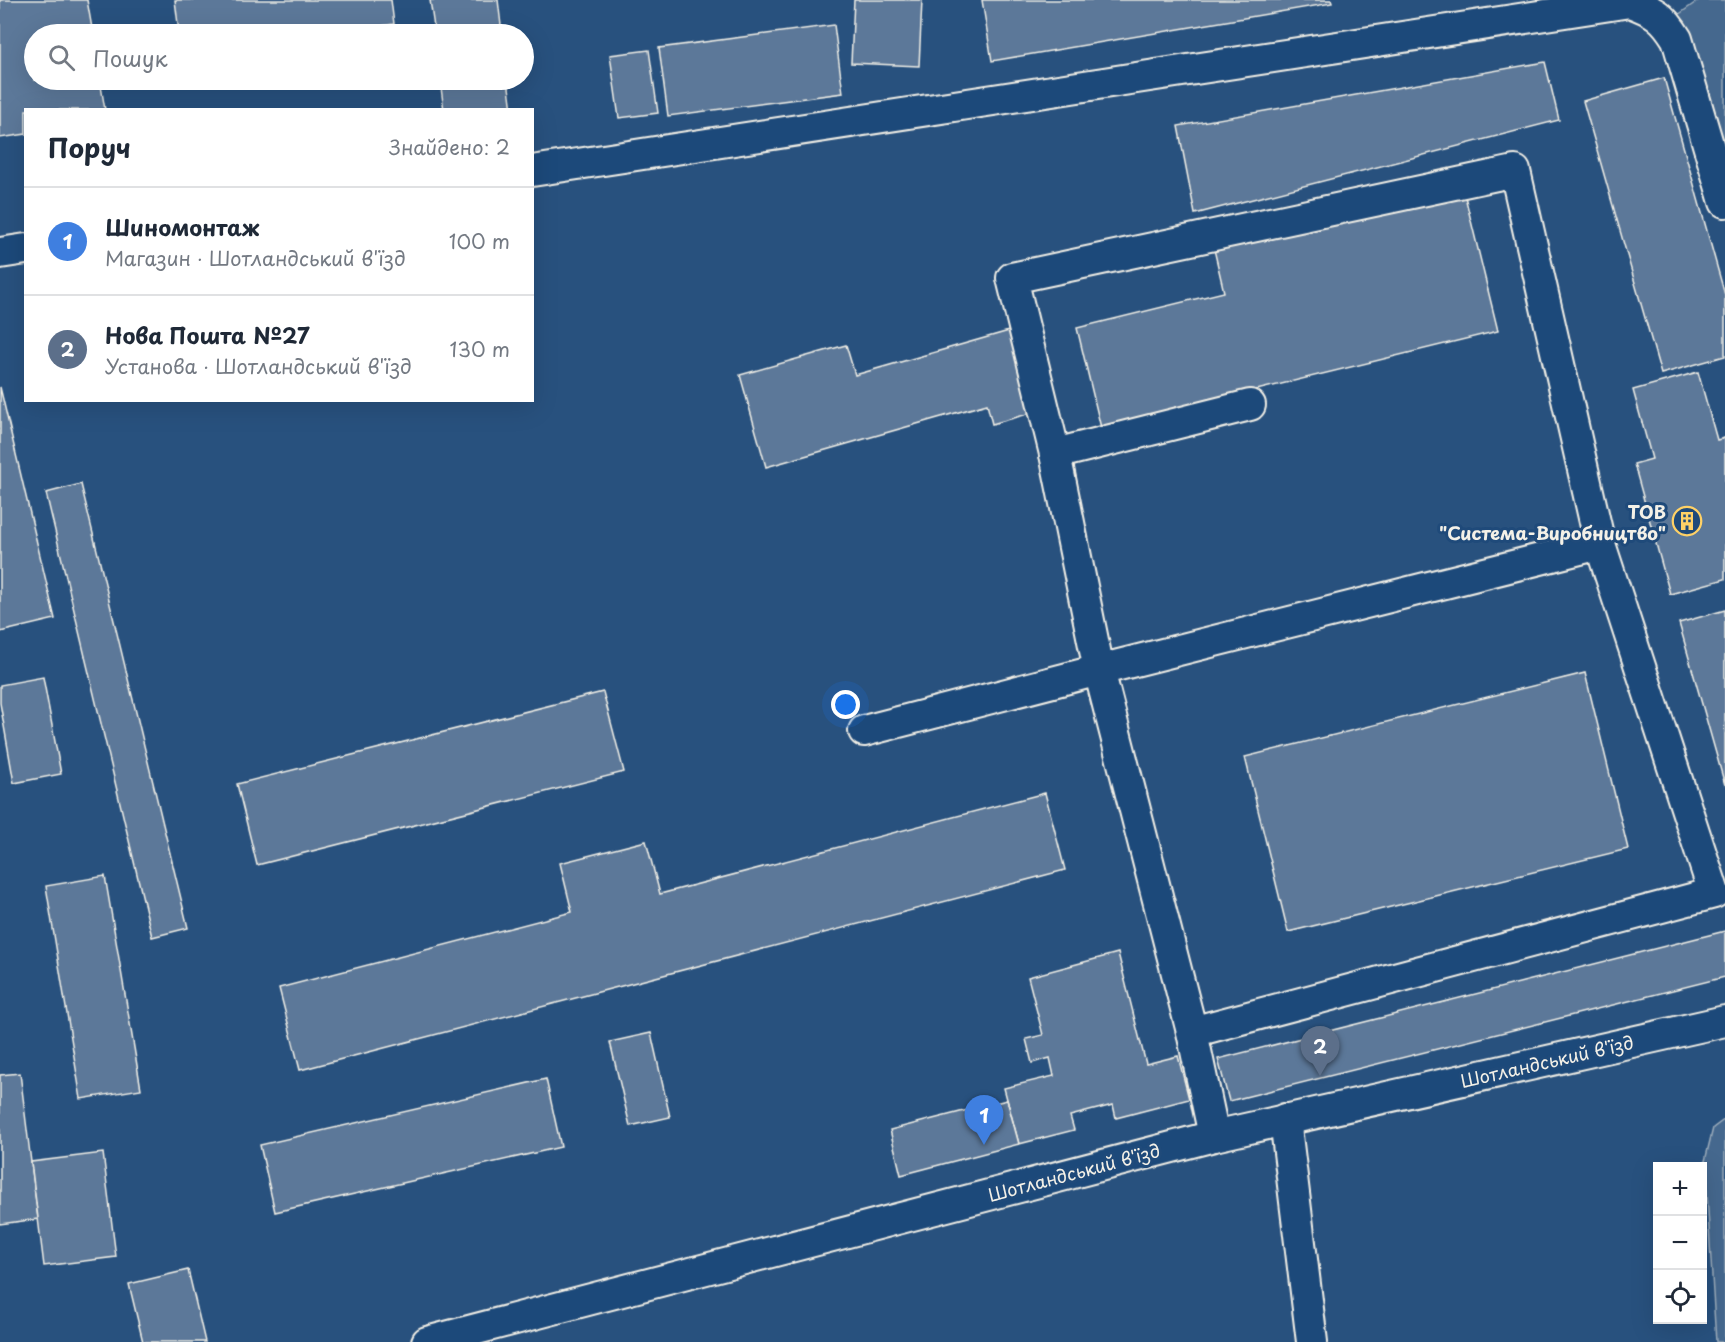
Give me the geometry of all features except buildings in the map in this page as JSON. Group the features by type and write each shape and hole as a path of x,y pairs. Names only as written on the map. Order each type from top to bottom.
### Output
{"street":[{"path":"534,171 1630,1 1654,11 1667,23 1677,39 1725,202"},
{"path":"1192,1032 1714,893 1600,544 1515,171 1012,278 1055,454 1099,670 1192,1032 1214,1136"},
{"path":"0,253 24,249"},
{"path":"1055,454 1250,405"},
{"path":"864,732 1099,670 1600,544"},
{"name":"Шотландський в'їзд","path":"427,1342 1214,1136 1725,1021"},
{"path":"1285,1119 1312,1342"}],"shaded area":[{"path":"1699,0 1725,0 1725,196 1667,23"},
{"path":"1725,1119 1725,1342 1716,1342 1707,1162 1705,1161 1713,1128"}],"place":[{"name":"ТОВ \"Система-Виробництво\"","path":"1687,521"},
{"name":"Нова Пошта №27","path":"1320,1076"},
{"name":"Шиномонтаж","path":"984,1145"}]}
